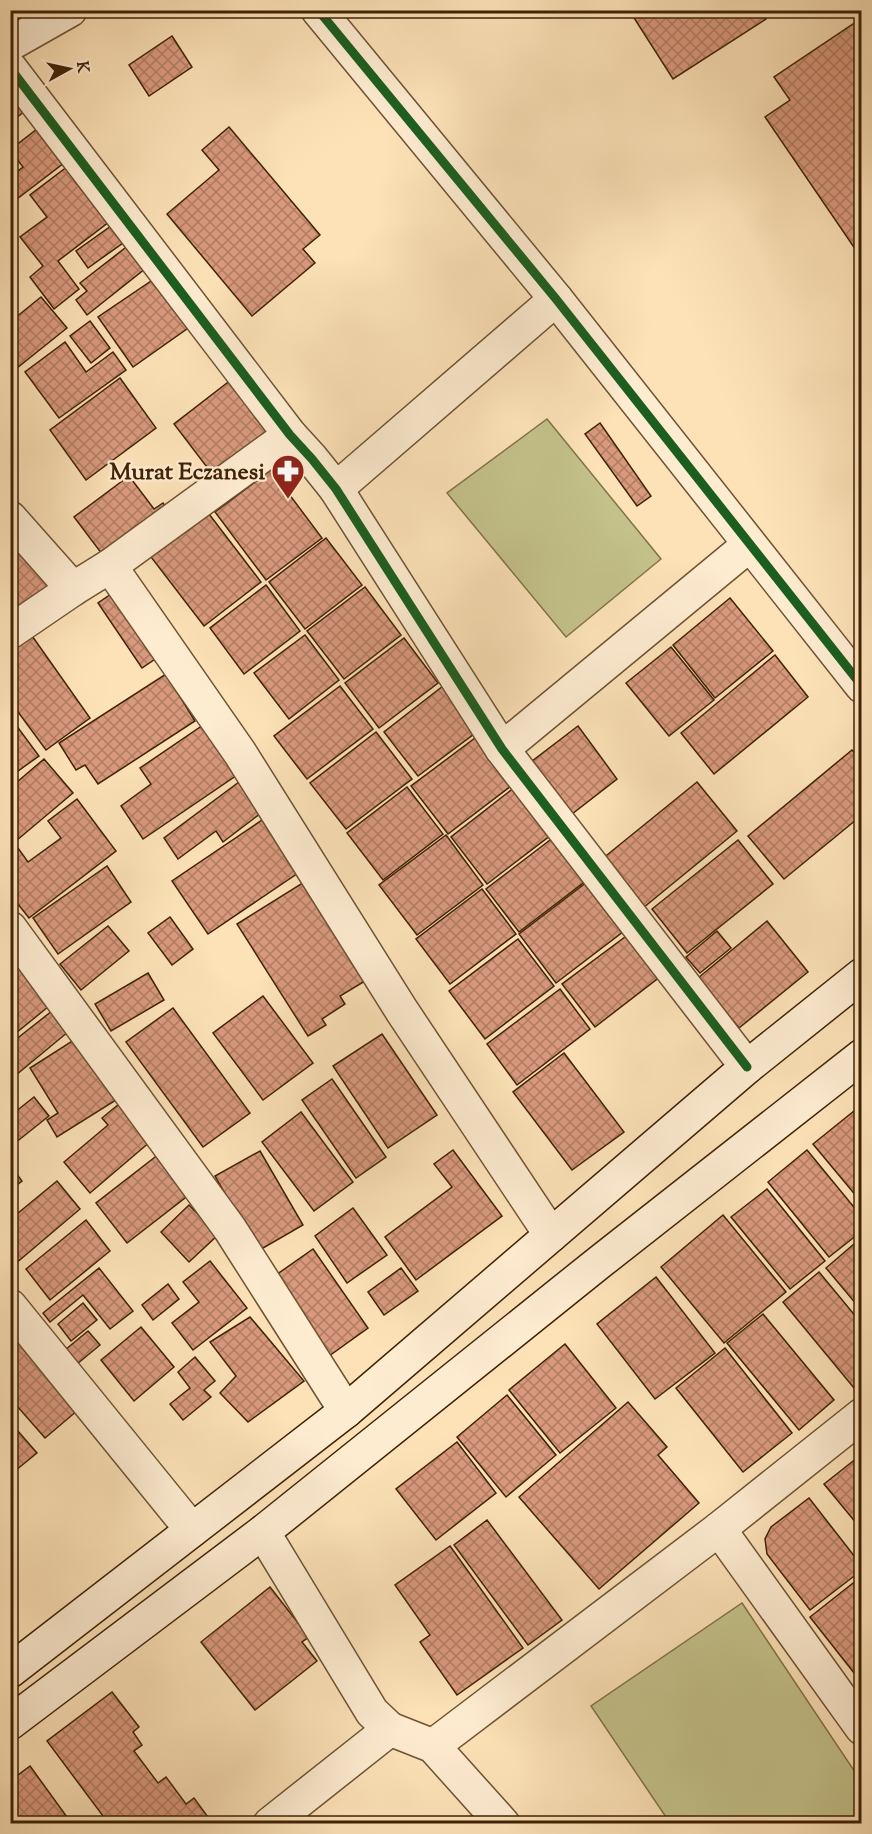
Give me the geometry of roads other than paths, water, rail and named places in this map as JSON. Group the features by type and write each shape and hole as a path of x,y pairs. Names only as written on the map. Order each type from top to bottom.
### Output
{"street":[{"path":"10,44 70,10"},
{"path":"318,10 556,299 861,686"},
{"path":"10,68 290,435 336,489 502,749 747,1067"},
{"path":"336,489 556,299"},
{"path":"10,632 110,566 290,435"},
{"path":"10,518 73,589"},
{"path":"502,749 749,545"},
{"path":"110,566 240,753 402,1011 551,1235"},
{"path":"10,928 230,1229 346,1411"},
{"path":"10,1671 346,1411 747,1067 861,975"},
{"path":"10,1723 263,1532 861,1056"},
{"path":"10,1306 192,1530"},
{"path":"433,1746 719,1529 861,1415"},
{"path":"719,1529 860,1723"},
{"path":"263,1532 372,1713 390,1729 433,1746 503,1824"},
{"path":"270,1824 390,1729"}],"place":[{"name":"Murat Eczanesi","path":"288,500"}]}
